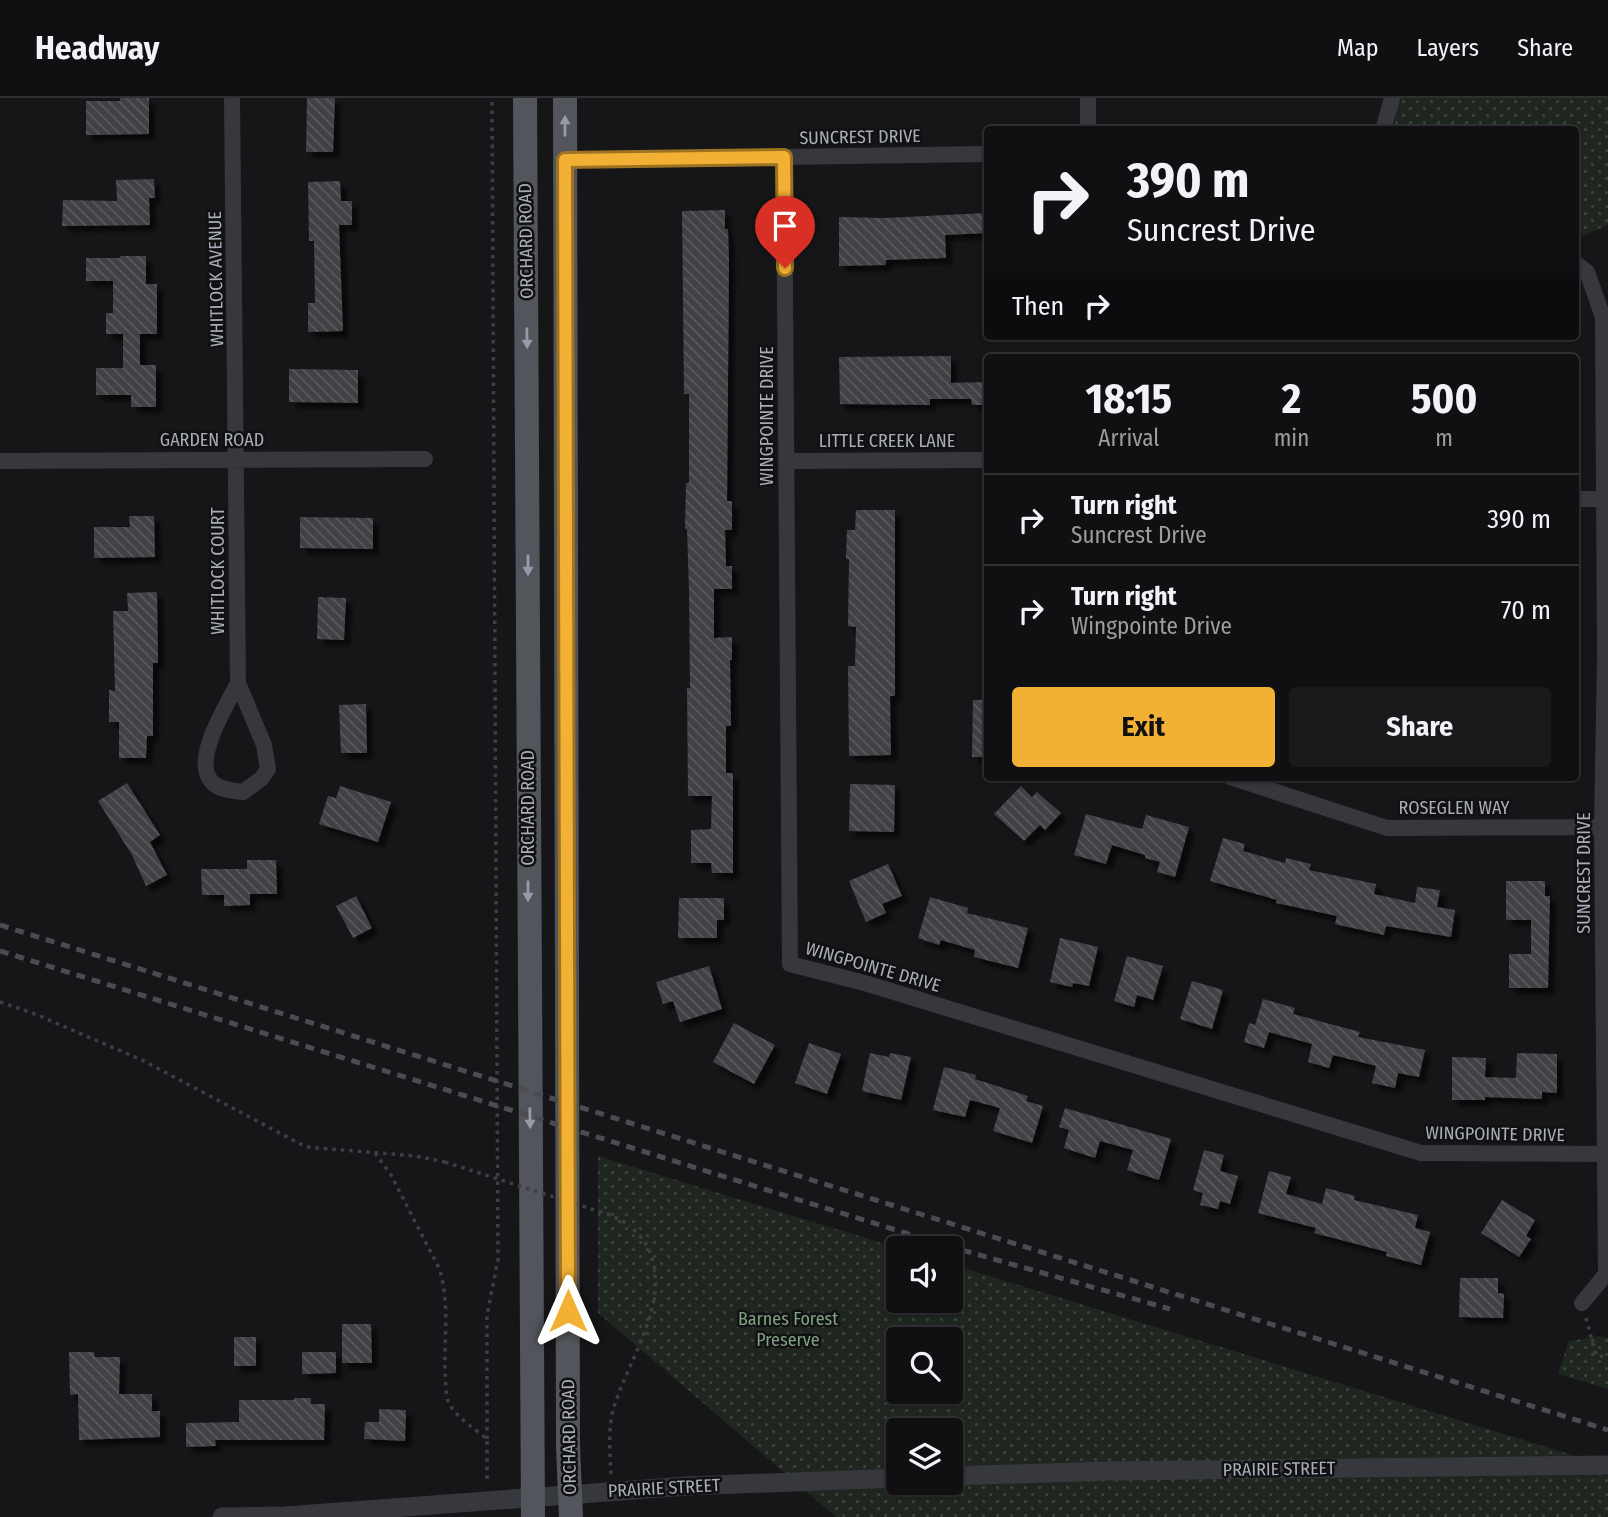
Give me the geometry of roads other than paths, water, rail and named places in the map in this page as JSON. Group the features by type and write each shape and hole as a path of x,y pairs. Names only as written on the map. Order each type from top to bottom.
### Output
{"main road":[{"name":"ORCHARD ROAD","path":"525,98 533,1507"},
{"name":"ORCHARD ROAD","path":"565,98 568,1447 571,1505"}],"street":[{"name":"WHITLOCK AVENUE","path":"232,98 237,460"},
{"path":"1088,98 1088,126"},
{"path":"1384,126 1392,98"},
{"name":"SUNCREST DRIVE","path":"565,160 984,154"},
{"name":"WINGPOINTE DRIVE","path":"784,157 790,964 868,984 1421,1153 1606,1154"},
{"name":"SUNCREST DRIVE","path":"1579,266 1587,272 1603,317 1605,657 1602,827 1606,1274 1583,1303"},
{"name":"GARDEN ROAD","path":"0,461 425,459"},
{"name":"WHITLOCK COURT","path":"237,460 237,683 264,745 268,769 261,779 243,792 225,789 212,783 204,768 209,743 237,683"},
{"name":"LITTLE CREEK LANE","path":"786,461 984,460"},
{"path":"1579,499 1603,499"},
{"name":"ROSEGLEN WAY","path":"1242,781 1387,828 1602,827"},
{"name":"PRAIRIE STREET","path":"963,1476 1108,1471 1608,1465"},
{"name":"PRAIRIE STREET","path":"222,1517 571,1505 687,1486 886,1478"}],"railway":[{"path":"0,925 1608,1430"},
{"path":"0,951 944,1245 1170,1309"}],"park label":[{"name":"Barnes Forest Preserve","path":"788,1329"}]}
